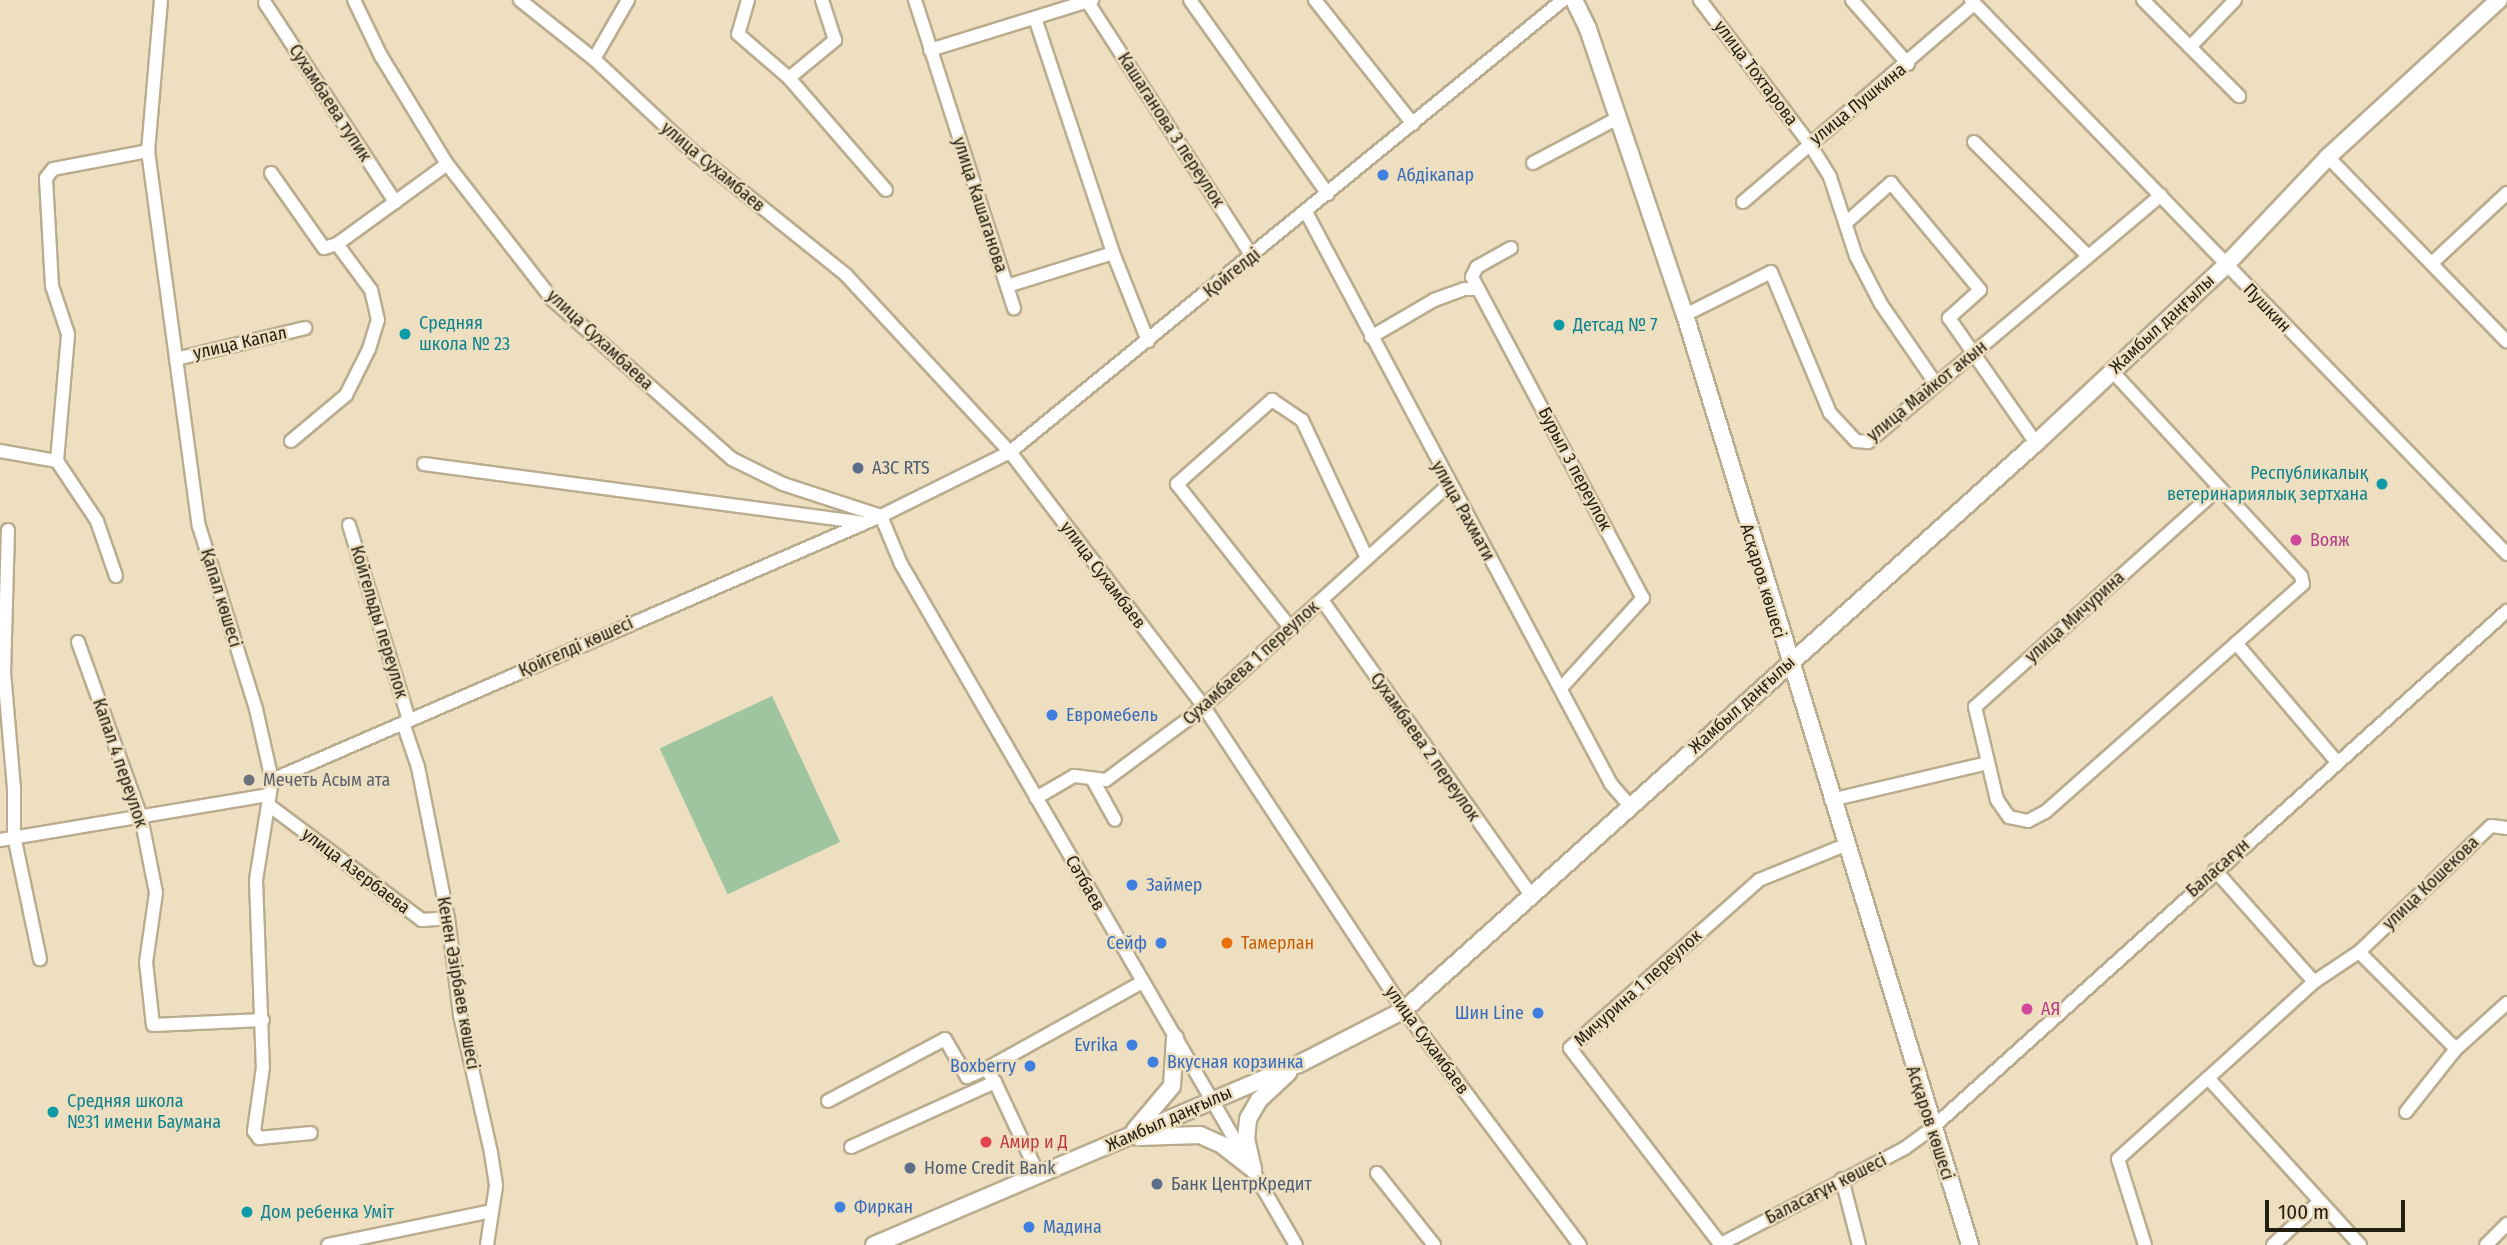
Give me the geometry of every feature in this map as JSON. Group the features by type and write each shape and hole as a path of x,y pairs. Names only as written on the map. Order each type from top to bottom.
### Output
{"main road":[{"name":"Асқаров көшесі","path":"1573,0 1618,118 1685,315 1788,664 1931,1129 1970,1245"},
{"name":"Жамбыл даңғылы","path":"874,1245 1299,1063 1404,1010 1530,894 2036,443 2225,266 2328,158 2503,1"},
{"path":"1127,1138 1172,1086 1175,1038"},
{"path":"1253,1169 1247,1139 1248,1119 1259,1100 1299,1063"},
{"path":"1127,1138 1200,1135 1253,1169"}],"street":[{"name":"Қапал көшесі","path":"162,0 148,151 199,526 256,709 272,780 256,880 255,930 263,1020 254,1137 311,1133"},
{"name":"улица Сухамбаева","path":"354,0 381,57 447,164 553,300 732,459 783,484 881,516"},
{"name":"улица Сухамбаев","path":"520,0 594,59 692,151 846,275 1010,452 1203,707 1404,1010 1580,1245"},
{"path":"594,59 628,0"},
{"path":"748,0 738,34 789,78 887,190"},
{"path":"789,78 835,40 822,0"},
{"name":"улица Кашаганова","path":"915,0 1014,309"},
{"path":"1190,0 1328,194"},
{"path":"1315,0 1413,124"},
{"name":"Қойгелді","path":"881,516 1010,452 1563,0"},
{"name":"улица Тохтарова","path":"1700,0 1809,143 1830,177 1856,256 1881,304 1936,384"},
{"path":"1852,0 1908,64"},
{"path":"2143,0 2239,96"},
{"path":"2189,47 2235,0"},
{"name":"Кашаганова 3 переулок","path":"930,50 1036,21 1091,2 1252,256"},
{"name":"улица Пушкина","path":"1743,202 1809,143 1908,64 1972,2"},
{"name":"Пушкин","path":"1972,2 2507,554"},
{"name":"Сухамбаева тупик","path":"265,3 395,202"},
{"path":"1036,21 1113,253 1148,341"},
{"path":"1532,163 1618,118"},
{"path":"1974,142 2088,256"},
{"path":"116,576 97,521 57,461 68,334 52,286 46,178 53,169 148,151"},
{"path":"2328,158 2507,342"},
{"path":"271,173 324,248 337,244 447,164"},
{"path":"1847,222 1891,183 1980,290 1949,318 1972,356 2036,443"},
{"path":"2432,263 2507,193"},
{"name":"улица Майкот акын","path":"1685,315 1771,272 1830,413 1860,444 1972,356 2161,195"},
{"name":"улица Рахмати","path":"1306,212 1448,485 1561,688 1611,785 1630,806"},
{"path":"291,442 346,395 369,349 378,320 370,290 337,244"},
{"path":"1371,337 1434,300 1464,289 1478,289 1472,277 1477,267 1511,248"},
{"path":"1007,286 1113,253"},
{"name":"Бурыл 3 переулок","path":"1478,289 1642,594 1561,688"},
{"name":"улица Капал","path":"176,359 305,328"},
{"name":"улица Мичурина","path":"2112,371 2220,488 2303,580 2236,643 2039,817 2016,820 2003,813 1973,716 1977,704 2220,488"},
{"path":"1289,626 1177,484 1272,400 1302,420 1366,556"},
{"path":"0,451 57,461"},
{"path":"424,464 860,522"},
{"name":"Сухамбаева 1 переулок","path":"1036,798 1073,776 1094,782 1106,780 1125,767 1203,707 1289,626 1322,600 1366,556 1448,485"},
{"name":"Қойгелді көшесі","path":"272,780 860,522 881,516"},
{"name":"Сәтбаев","path":"881,516 901,564 1296,1245"},
{"name":"Койгельды переулок","path":"349,524 406,722"},
{"path":"8,530 4,672 14,788 13,836 40,959"},
{"name":"Сухамбаева 2 переулок","path":"1322,600 1530,894"},
{"name":"Баласағұн","path":"1931,1129 2215,870 2507,611"},
{"name":"Капал 4 переулок","path":"78,642 141,817 156,893 146,962 153,1025 263,1020"},
{"path":"2236,643 2337,762"},
{"name":"Кенен Әзірбаев көшесі","path":"406,722 418,767 448,918 460,1015 491,1153 496,1186 487,1245"},
{"path":"1831,800 1988,763"},
{"path":"1094,782 1115,820"},
{"path":"0,840 141,817 270,801"},
{"name":"улица Азербаева","path":"270,801 422,920 448,918"},
{"name":"улица Кошекова","path":"2146,1245 2118,1158 2314,982 2359,952 2491,826 2507,828"},
{"name":"Мичурина 1 переулок","path":"1720,1245 1570,1048 1759,880 1845,845"},
{"path":"2215,870 2314,982"},
{"path":"2359,952 2456,1049"},
{"path":"828,1101 937,1040 945,1039 967,1077 1142,982"},
{"path":"2406,1112 2456,1049 2507,1003"},
{"path":"986,1069 995,1082 1038,1176"},
{"path":"2208,1078 2360,1245"},
{"path":"851,1147 995,1082"},
{"name":"Баласағұн көшесі","path":"1720,1245 1905,1148 1931,1129"},
{"path":"1377,1173 1434,1245"},
{"path":"1842,1179 1859,1245"},
{"path":"2273,1245 2320,1202"},
{"path":"328,1245 492,1211"},
{"path":"2488,1244 2507,1224"}],"green space":[{"path":"772,696 840,842 728,894 660,748"}],"place":[{"name":"Абдiкапар","path":"1383,175"},
{"name":"Детсад № 7","path":"1559,325"},
{"name":"Средняя школа № 23","path":"405,334"},
{"name":"АЗС RTS","path":"858,468"},
{"name":"Республикалық ветеринариялық зертхана","path":"2382,484"},
{"name":"Вояж","path":"2296,540"},
{"name":"Евромебель","path":"1052,715"},
{"name":"Мечеть Асым ата","path":"249,780"},
{"name":"Займер","path":"1132,885"},
{"name":"Сейф","path":"1161,943"},
{"name":"Тамерлан","path":"1227,943"},
{"name":"АЯ","path":"2027,1009"},
{"name":"Шин Line","path":"1538,1013"},
{"name":"Evrika","path":"1132,1045"},
{"name":"Вкусная корзинка","path":"1153,1062"},
{"name":"Boxberry","path":"1030,1066"},
{"name":"Средняя школа №31 имени Баумана","path":"53,1112"},
{"name":"Амир и Д","path":"986,1142"},
{"name":"Home Credit Bank","path":"910,1168"},
{"name":"Банк ЦентрКредит","path":"1157,1184"},
{"name":"Фиркан","path":"840,1207"},
{"name":"Дом ребенка Умiт","path":"247,1212"},
{"name":"Мадина","path":"1029,1227"}]}
